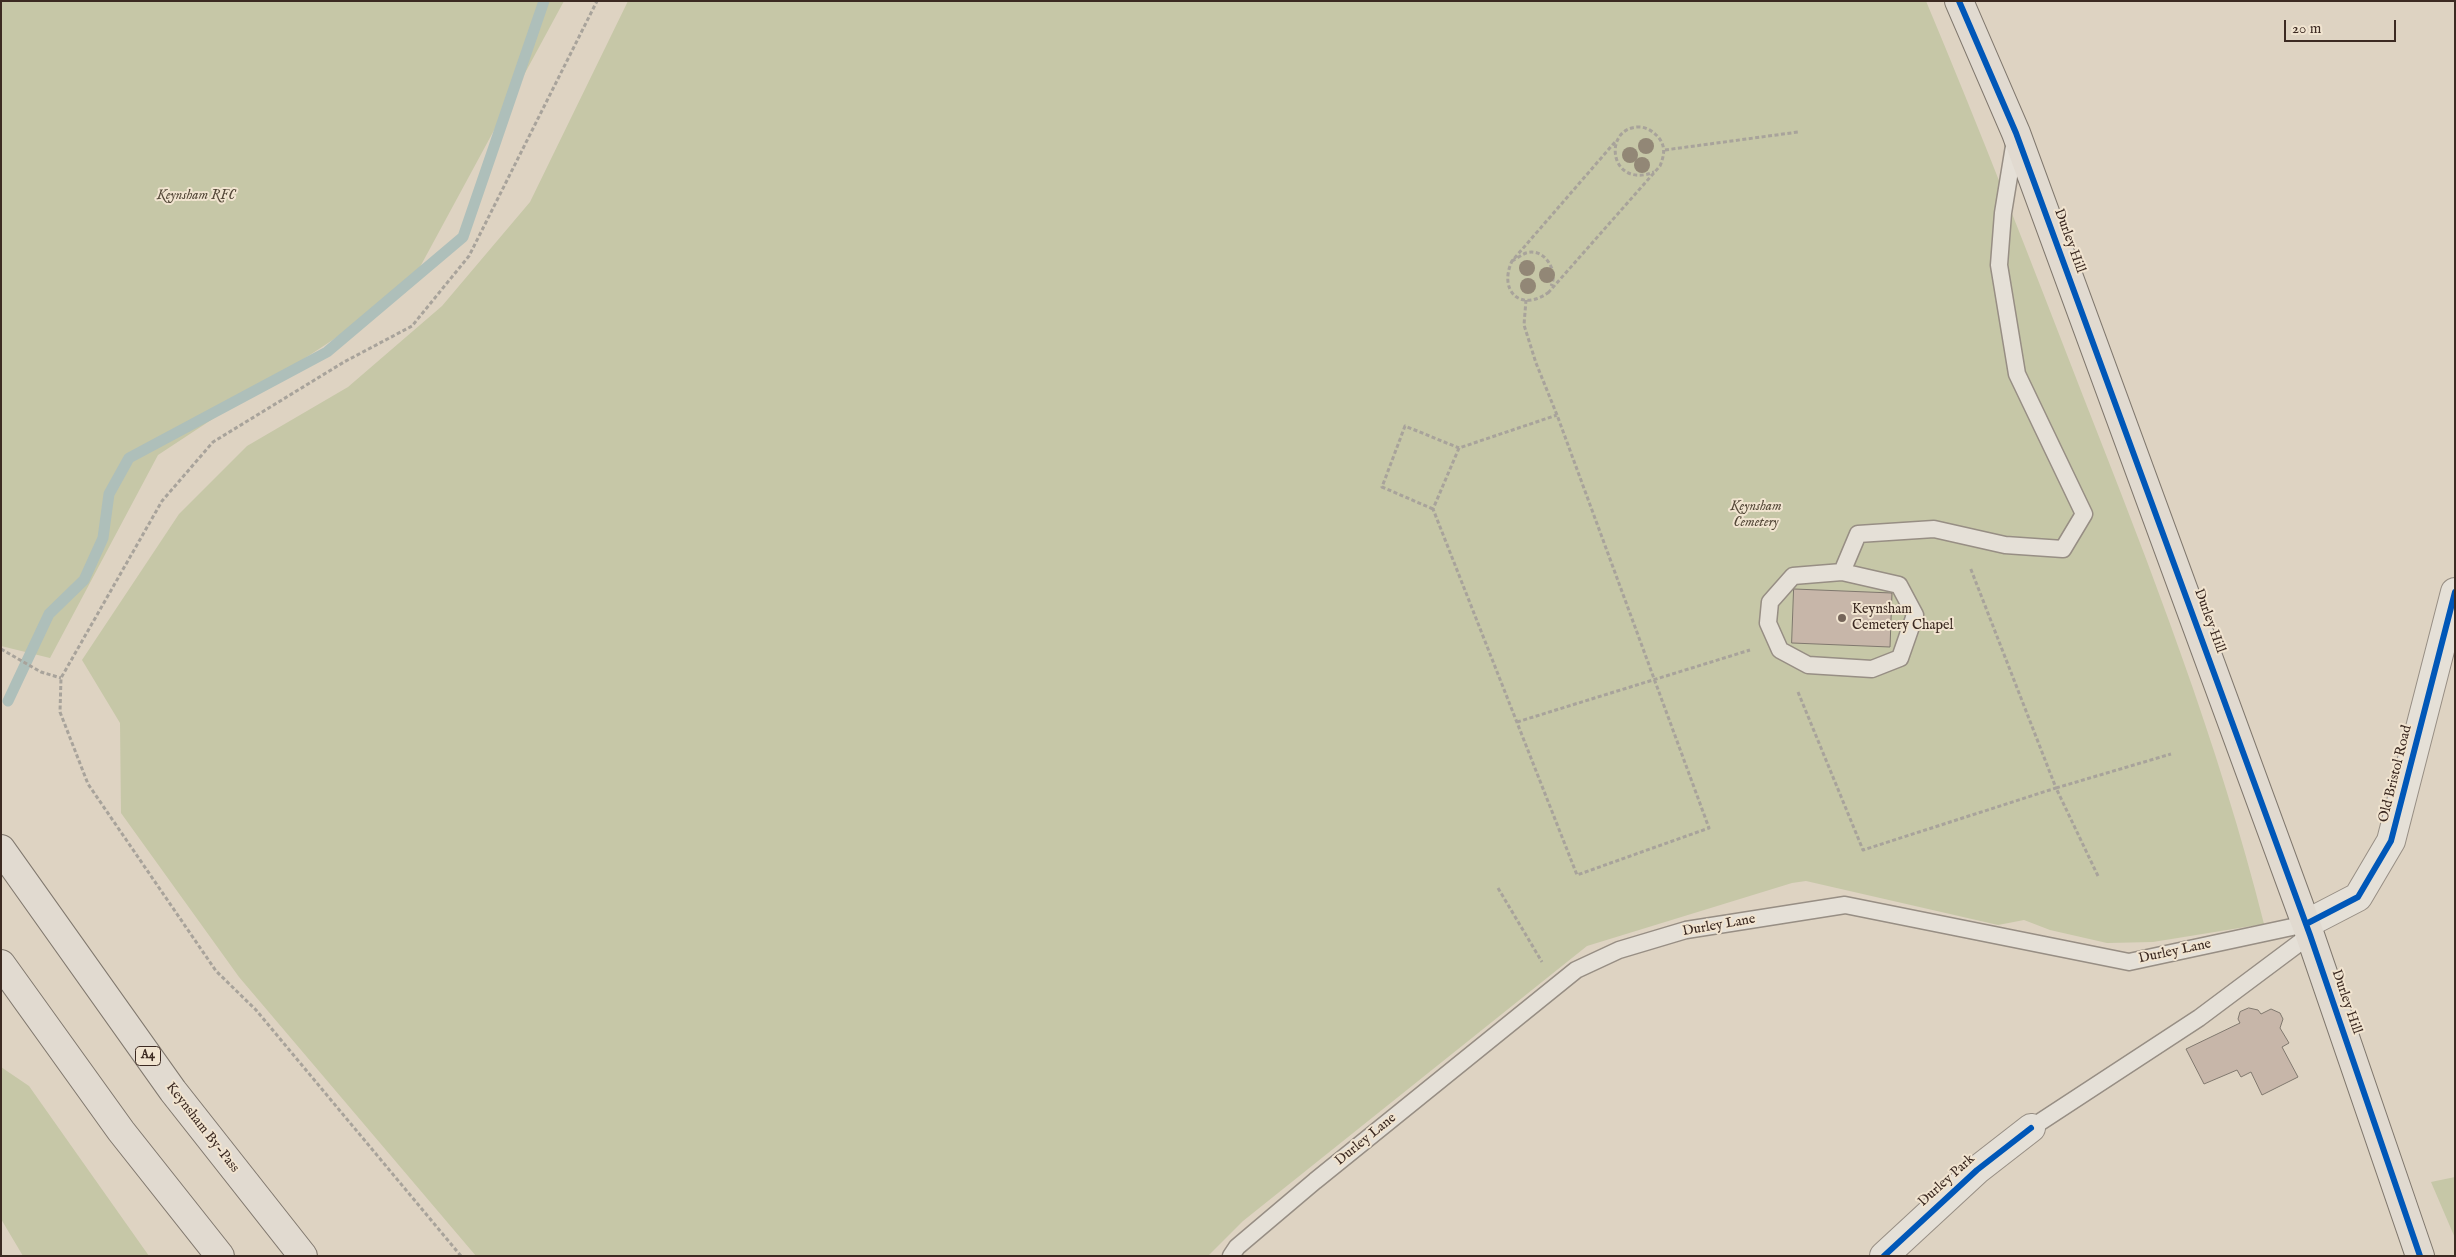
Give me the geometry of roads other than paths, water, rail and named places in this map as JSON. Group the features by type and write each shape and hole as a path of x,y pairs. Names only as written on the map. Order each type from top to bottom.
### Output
{"main road":[{"name":"Durley Hill","path":"1959,1 2016,133 2308,930 2420,1256"},
{"name":"Keynsham By-Pass","path":"1,849 172,1091 304,1256"},
{"path":"1,964 121,1131 220,1256"}],"street":[{"name":"Old Bristol Road","path":"2308,930 2358,898 2391,842 2455,592"},
{"name":"Durley Park","path":"1884,1256 1976,1170 2030,1128"}],"lane":[{"path":"1842,572 1858,534 1934,529 2006,545 2063,549 2084,514 2017,374 1998,265 2003,213 2016,133"},
{"path":"1842,572 1899,585 1915,615 1900,658 1872,669 1808,665 1778,646 1768,624 1770,602 1793,576 1842,572"},
{"name":"Durley Lane","path":"1230,1256 1237,1247 1315,1181 1576,970 1619,950 1686,930 1845,905 2129,962 2308,930"},
{"name":"Durley Park","path":"2030,1128 2199,1018 2308,930"}],"waterway":[{"path":"8,701 49,614 84,580 103,538 109,494 129,458 327,352 463,237 544,1"}],"place":[{"name":"Keynsham Cemetery Chapel","path":"1842,618"}],"park label":[{"name":"Keynsham RFC","path":"196,196"},
{"name":"Keynsham Cemetery","path":"1756,516"}]}
